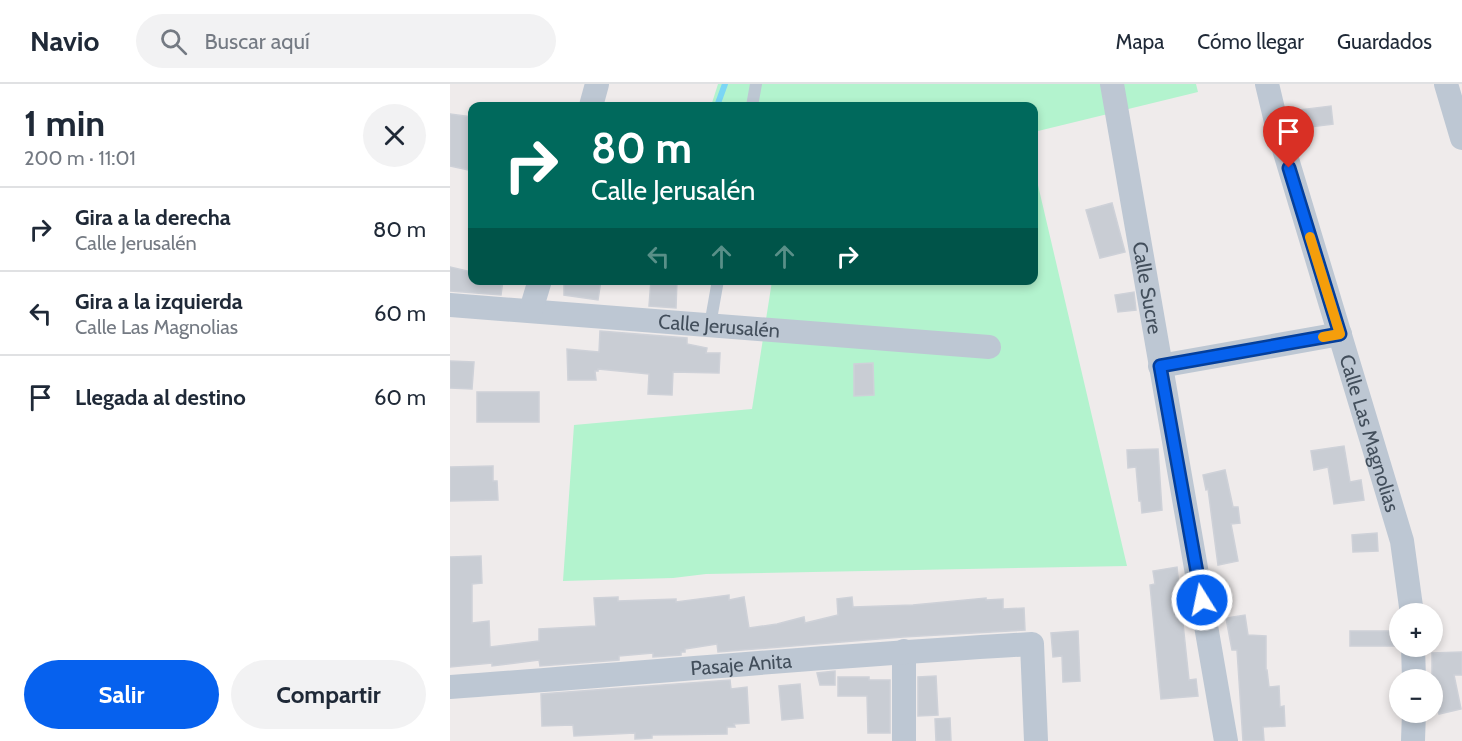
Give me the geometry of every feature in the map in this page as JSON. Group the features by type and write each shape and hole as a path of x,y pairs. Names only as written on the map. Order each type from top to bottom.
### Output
{"street":[{"path":"592,102 597,84"},
{"name":"Calle Sucre","path":"1112,84 1226,741"},
{"name":"Calle Las Magnolias","path":"1268,84 1277,126 1402,541 1410,603"},
{"path":"1446,84 1462,138"},
{"path":"531,310 538,285"},
{"name":"Calle Jerusalén","path":"450,304 989,347"},
{"path":"1160,366 1340,334"},
{"name":"Pasaje Anita","path":"450,687 904,651 1032,644 1036,741"},
{"path":"904,651 904,741"},
{"path":"1413,741 1414,723"}],"lane":[{"path":"753,102 756,84"},
{"path":"710,325 717,285"}],"green space":[{"path":"718,84 1196,84 1198,92 1038,131 1038,102 712,102"},
{"path":"1038,185 1127,566 706,574 673,578 563,581 574,425 752,409 771,285 1038,285"}],"building":[{"path":"1331,106 1333,124 1294,129 1292,111"},
{"path":"450,114 468,116 468,170 450,166"},
{"path":"1112,203 1125,252 1100,258 1086,210"},
{"path":"450,267 468,271 468,285 502,285 501,295 450,291"},
{"path":"564,285 600,285 598,300 564,295"},
{"path":"651,285 677,285 676,308 649,306"},
{"path":"1134,292 1136,310 1118,312 1115,295"},
{"path":"600,331 687,338 687,344 707,348 706,353 720,353 719,373 673,372 672,395 648,394 649,374 598,369 595,371 596,380 568,380 567,349 599,352"},
{"path":"450,361 474,362 472,389 450,388"},
{"path":"873,363 874,395 854,396 854,364"},
{"path":"477,392 539,392 539,422 477,422"},
{"path":"1344,446 1350,482 1361,480 1364,500 1334,504 1328,467 1314,470 1311,451"},
{"path":"1158,449 1162,510 1142,513 1136,467 1128,468 1127,450"},
{"path":"493,466 493,481 497,481 498,500 450,501 450,467"},
{"path":"1225,470 1233,507 1238,507 1240,523 1231,524 1238,561 1218,565 1208,489 1206,490 1203,475"},
{"path":"1377,533 1378,551 1353,552 1352,535"},
{"path":"481,556 482,583 472,584 472,623 489,621 490,647 539,641 539,629 596,626 594,598 618,597 618,601 676,599 676,602 729,595 729,600 744,597 749,628 804,617 805,623 838,615 837,599 852,597 853,607 913,605 986,598 986,600 1003,599 1003,609 1024,608 1025,630 718,652 717,644 685,649 681,655 653,657 653,653 619,656 619,660 540,666 539,660 492,666 492,663 450,667 450,557"},
{"path":"1177,567 1189,680 1196,679 1198,696 1161,699 1150,585 1155,584 1153,571"},
{"path":"1245,615 1248,635 1266,636 1266,670 1269,687 1279,686 1280,707 1284,706 1285,726 1263,727 1264,741 1243,741 1237,650 1232,650 1226,618"},
{"path":"1078,631 1080,681 1063,682 1062,656 1053,657 1051,633"},
{"path":"1350,631 1389,631 1389,646 1350,646"},
{"path":"1462,652 1462,675 1454,675 1461,709 1443,713 1443,669 1432,669 1432,657 1443,657 1443,653"},
{"path":"835,671 835,685 820,685 817,673"},
{"path":"936,676 938,715 918,716 918,677"},
{"path":"838,677 890,680 890,733 868,733 867,696 838,696"},
{"path":"730,680 731,689 747,687 749,723 727,727 727,734 652,735 652,738 635,739 635,733 574,736 573,725 542,726 541,694"},
{"path":"800,684 803,718 782,720 779,686"},
{"path":"950,718 951,741 936,741 935,719"}],"waterway":[{"path":"718,102 725,84"}],"slow traffic":[{"path":"1310,237 1340,334 1323,337"}],"route":[{"path":"1202,600 1160,366 1340,334 1289,168"}]}
